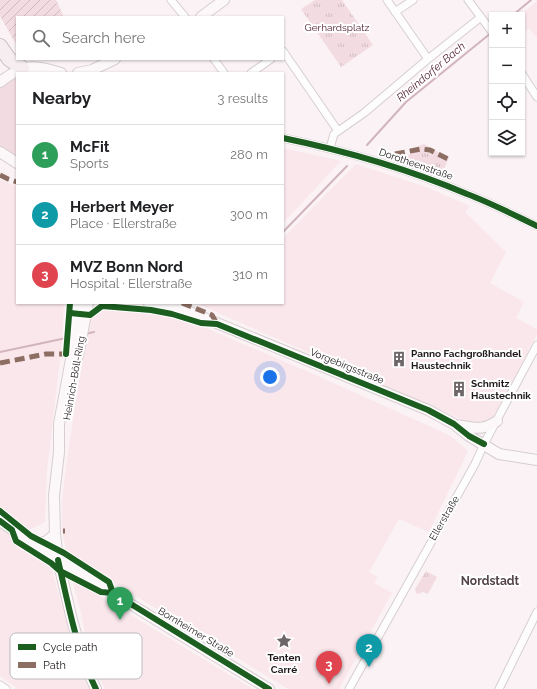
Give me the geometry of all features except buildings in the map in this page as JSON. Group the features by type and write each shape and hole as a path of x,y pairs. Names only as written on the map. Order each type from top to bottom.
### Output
{"highway":[{"path":"0,46 14,64 22,68"}],"main road":[{"path":"202,16 224,0"},
{"path":"91,72 113,60"},
{"path":"0,82 22,68 34,67 58,72"},
{"path":"0,152 16,162"},
{"name":"Heinrich-Böll-Ring","path":"78,304 80,328"},
{"name":"Heinrich-Böll-Ring","path":"76,633 58,560 55,534 54,496 59,452 59,424 80,328 88,304"},
{"name":"Vorgebirgsstraße","path":"154,304 190,312 428,410 454,424 469,436 499,454 537,460"},
{"path":"454,424 482,428 497,421"},
{"name":"Bornheimer Straße","path":"0,521 34,545 266,688"},
{"path":"34,545 47,541 55,534"},
{"name":"Heinrich-Böll-Ring","path":"91,679 96,689"}],"street":[{"path":"171,0 184,16"},
{"path":"387,0 428,59"},
{"path":"395,12 412,0"},
{"path":"468,0 489,28"},
{"path":"330,148 334,134 364,112 481,17"},
{"path":"284,52 338,131"},
{"path":"215,60 223,72"},
{"path":"252,72 270,60"},
{"path":"525,79 537,97"},
{"name":"Dorotheenstraße","path":"284,138 330,148 428,178 468,194 537,226"},
{"name":"Ellerstraße","path":"349,689 475,464 484,444 537,345"},
{"path":"500,689 537,612"},
{"path":"0,685 6,689"}],"shaded area":[{"path":"537,1 537,38 529,29 525,32 525,12 524,12"},
{"path":"284,148 341,161 284,222"},
{"path":"356,164 426,187 470,206 465,212 506,252 490,283 524,302 516,318 537,329 537,334 488,431 200,305 284,304 284,237"},
{"path":"0,180 16,186 16,304 64,304 62,343 47,471 45,522 29,530 10,520 0,510"},
{"path":"108,309 158,314 192,322 318,376 451,436 468,451 429,532 399,519 369,572 378,577 374,583 392,593 339,689 288,689 67,554 62,531 62,503 78,387 90,319 97,313"},
{"path":"0,528 51,566 70,633 10,633 10,679 85,679 89,689 18,689 0,676"},
{"path":"75,581 253,689 105,689 100,679 142,679 142,633 85,633 73,583"}],"green space":[{"path":"0,0 56,0 64,16 16,16 16,44 0,16"},
{"name":"Gerhardsplatz","path":"315,0 342,0 373,45 341,67 301,9"},
{"path":"16,76 16,158 0,147 0,87 11,78"},
{"path":"424,144 449,158 443,171 407,158 413,148"},
{"path":"426,571 437,577 428,594 423,592 418,594 416,593 415,589"}],"waterway":[{"name":"Rheindorfer Bach","path":"517,12 531,0"},
{"name":"Rheindorfer Bach","path":"367,145 406,102 489,35"},
{"name":"Rheindorfer Bach","path":"284,231 347,166"},
{"name":"Rheindorfer Bach","path":"85,334 94,332"},
{"name":"Rheindorfer Bach","path":"0,352 71,337"}],"marked path":[{"path":"395,154 421,149 430,150 450,160"},
{"path":"0,175 16,182"},
{"path":"184,304 212,315 217,324"},
{"path":"0,363 46,354 69,354"}],"cycle path":[{"path":"284,138 353,155 399,169 485,201 537,226"},
{"path":"66,354 70,304"},
{"path":"70,313 90,315 102,306 151,310 172,314 201,323 217,324 428,410 454,424 469,436 484,444"},
{"path":"0,511 31,536 64,553 109,582 113,593"},
{"path":"0,521 12,530 16,541 51,563 60,571 101,592 113,593 269,689"},
{"path":"58,560 76,633"},
{"path":"91,679 96,689"}],"place":[{"name":"Panno Fachgroßhandel Haustechnik","path":"399,359"},
{"name":"Schmitz Haustechnik","path":"459,389"},
{"name":"McFit","path":"120,620"},
{"name":"Tenten Carré","path":"284,641"},
{"name":"Herbert Meyer","path":"369,667"},
{"name":"MVZ Bonn Nord","path":"329,684"}],"district":[{"name":"Nordstadt","path":"490,581"}]}
